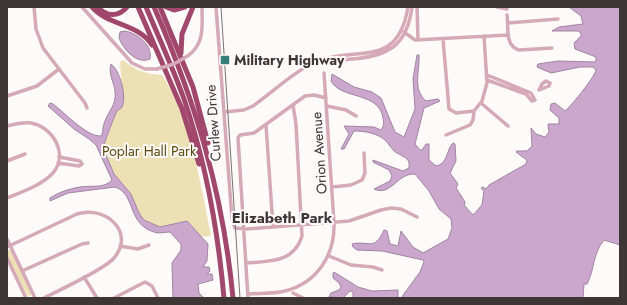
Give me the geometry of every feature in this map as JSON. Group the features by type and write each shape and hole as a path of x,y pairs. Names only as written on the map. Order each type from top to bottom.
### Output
{"highway":[{"path":"92,7 102,16 142,34 152,44 163,63"},
{"path":"98,7 103,12 112,14 121,12 127,7"},
{"path":"138,7 163,63 186,121 214,224"},
{"path":"146,7 172,68 188,112 202,162 214,224 224,298"},
{"path":"154,7 187,87 200,126 225,236 233,298"},
{"path":"160,7 188,73"},
{"path":"166,7 174,10 185,7"},
{"path":"193,7 182,34 180,43 181,52 204,124 211,158 214,183"}],"street":[{"path":"34,7 36,29 40,43 85,103 87,108"},
{"path":"82,7 132,63 145,68 157,69 174,64 189,55 197,47 202,36 202,7"},
{"name":"Curlew Drive","path":"216,7 232,222 235,228 244,229"},
{"path":"224,112 248,108 307,66 320,60 380,50 393,41 402,30 408,7"},
{"path":"320,60 331,61 376,56 390,49 400,41 405,33 412,7"},
{"path":"417,7 418,40"},
{"path":"497,7 507,8"},
{"path":"507,14 508,35 511,46 519,50 552,48"},
{"path":"508,23 558,19"},
{"path":"402,30 412,39 418,40 508,35"},
{"path":"446,135 470,124 473,120 474,111 481,103 486,89 487,77 484,36"},
{"path":"443,39 448,107 453,113 474,111"},
{"path":"7,96 38,86 58,69"},
{"name":"Orion Avenue","path":"248,296 293,291 315,276 329,256 333,245 334,223 324,73"},
{"path":"487,77 526,94 533,102 535,99 531,93"},
{"path":"487,77 531,93 536,93 539,90"},
{"path":"273,227 266,125 309,95 326,98"},
{"path":"481,103 508,126"},
{"path":"246,263 278,260 290,254 300,241 302,225 294,105"},
{"path":"327,106 346,110 356,116"},
{"path":"7,126 27,123 44,128 56,142 59,158 53,173 46,179 7,198"},
{"name":"Curlew Drive","path":"248,296 237,140 239,136 252,134 266,125"},
{"path":"332,187 351,185 362,180 365,173 364,153"},
{"path":"7,161 25,154"},
{"path":"58,163 79,166 82,164 80,161 59,158"},
{"path":"244,229 334,223 354,220 381,210 392,208 401,209 417,218"},
{"path":"8,246 77,214 89,211 102,213 115,223 120,233 120,246 111,261 44,298"},
{"path":"7,239 8,246 22,271 34,298"},
{"path":"22,271 82,244 88,243"},
{"path":"120,246 138,249 149,245"},
{"path":"329,256 351,265 373,267 382,270"},
{"path":"7,258 26,298"},
{"path":"84,277 97,298"},
{"path":"114,298 144,282 152,286 158,298"},
{"path":"293,291 293,298"},
{"path":"293,291 303,298"}],"green space":[{"name":"Poplar Hall Park","path":"123,60 141,71 162,75 171,91 180,110 193,152 211,236 201,236 194,230 191,224 179,222 166,227 160,227 144,220 128,191 114,174 103,148 116,112 122,107 123,102 120,62"},
{"path":"7,250 11,250 32,293 30,296 27,295 7,255"}],"shaded area":[{"path":"569,7 620,7 620,245 604,240 597,251 590,278 587,284 584,284 583,298 401,298 420,272 424,262 423,260 382,251 357,250 352,244 374,243 384,230 387,231 390,244 398,246 401,231 413,247 423,253 448,239 452,228 451,219 439,209 429,191 415,174 403,177 390,188 385,190 380,191 374,189 390,181 392,176 389,170 373,162 373,160 403,171 409,168 407,159 394,151 383,138 371,133 354,131 344,149 341,149 349,134 344,126 374,127 381,130 384,121 380,109 375,104 367,99 343,91 336,87 331,81 332,74 354,87 372,92 381,98 395,132 404,137 415,109 413,79 417,55 419,55 419,91 426,101 438,99 440,101 424,108 415,144 420,150 422,150 426,144 429,144 429,160 436,166 443,163 451,146 453,143 455,144 456,161 450,173 458,184 456,188 465,202 464,205 473,215 482,205 484,191 481,188 483,187 486,189 489,185 526,164 527,160 516,152 527,151 532,146 531,128 536,134 545,137 549,132 548,124 559,124 559,118 550,110 551,104 555,103 565,111 573,103 596,70 593,67 580,67 551,73 537,67 538,64 558,61 595,62 596,57 575,49 574,43 581,36 581,33 578,31 552,31 559,27 583,24 581,16"},
{"path":"125,31 134,34 143,40 149,49 150,59 140,60 127,51 119,38 120,32"},
{"path":"111,64 120,78 124,97 122,108 116,113 103,148 114,174 131,194 139,213 144,220 160,227 187,221 208,244 207,261 203,267 209,267 210,271 207,274 212,274 213,280 198,284 199,293 204,298 173,298 172,263 181,250 181,244 170,232 156,233 145,228 139,223 122,191 115,187 68,193 50,201 50,198 64,191 80,187 101,186 112,180 96,145 74,129 48,106 50,103 53,104 89,133 101,136 105,120 115,101 110,71"},
{"path":"334,272 358,287 372,291 398,290 398,298 353,298 353,292 350,291 343,298 329,297 331,293 339,290 341,287 333,278"}],"tram line":[{"path":"221,7 240,298"}],"place":[{"name":"Military Highway","path":"225,60"}],"district":[{"name":"Elizabeth Park","path":"282,218"}]}
